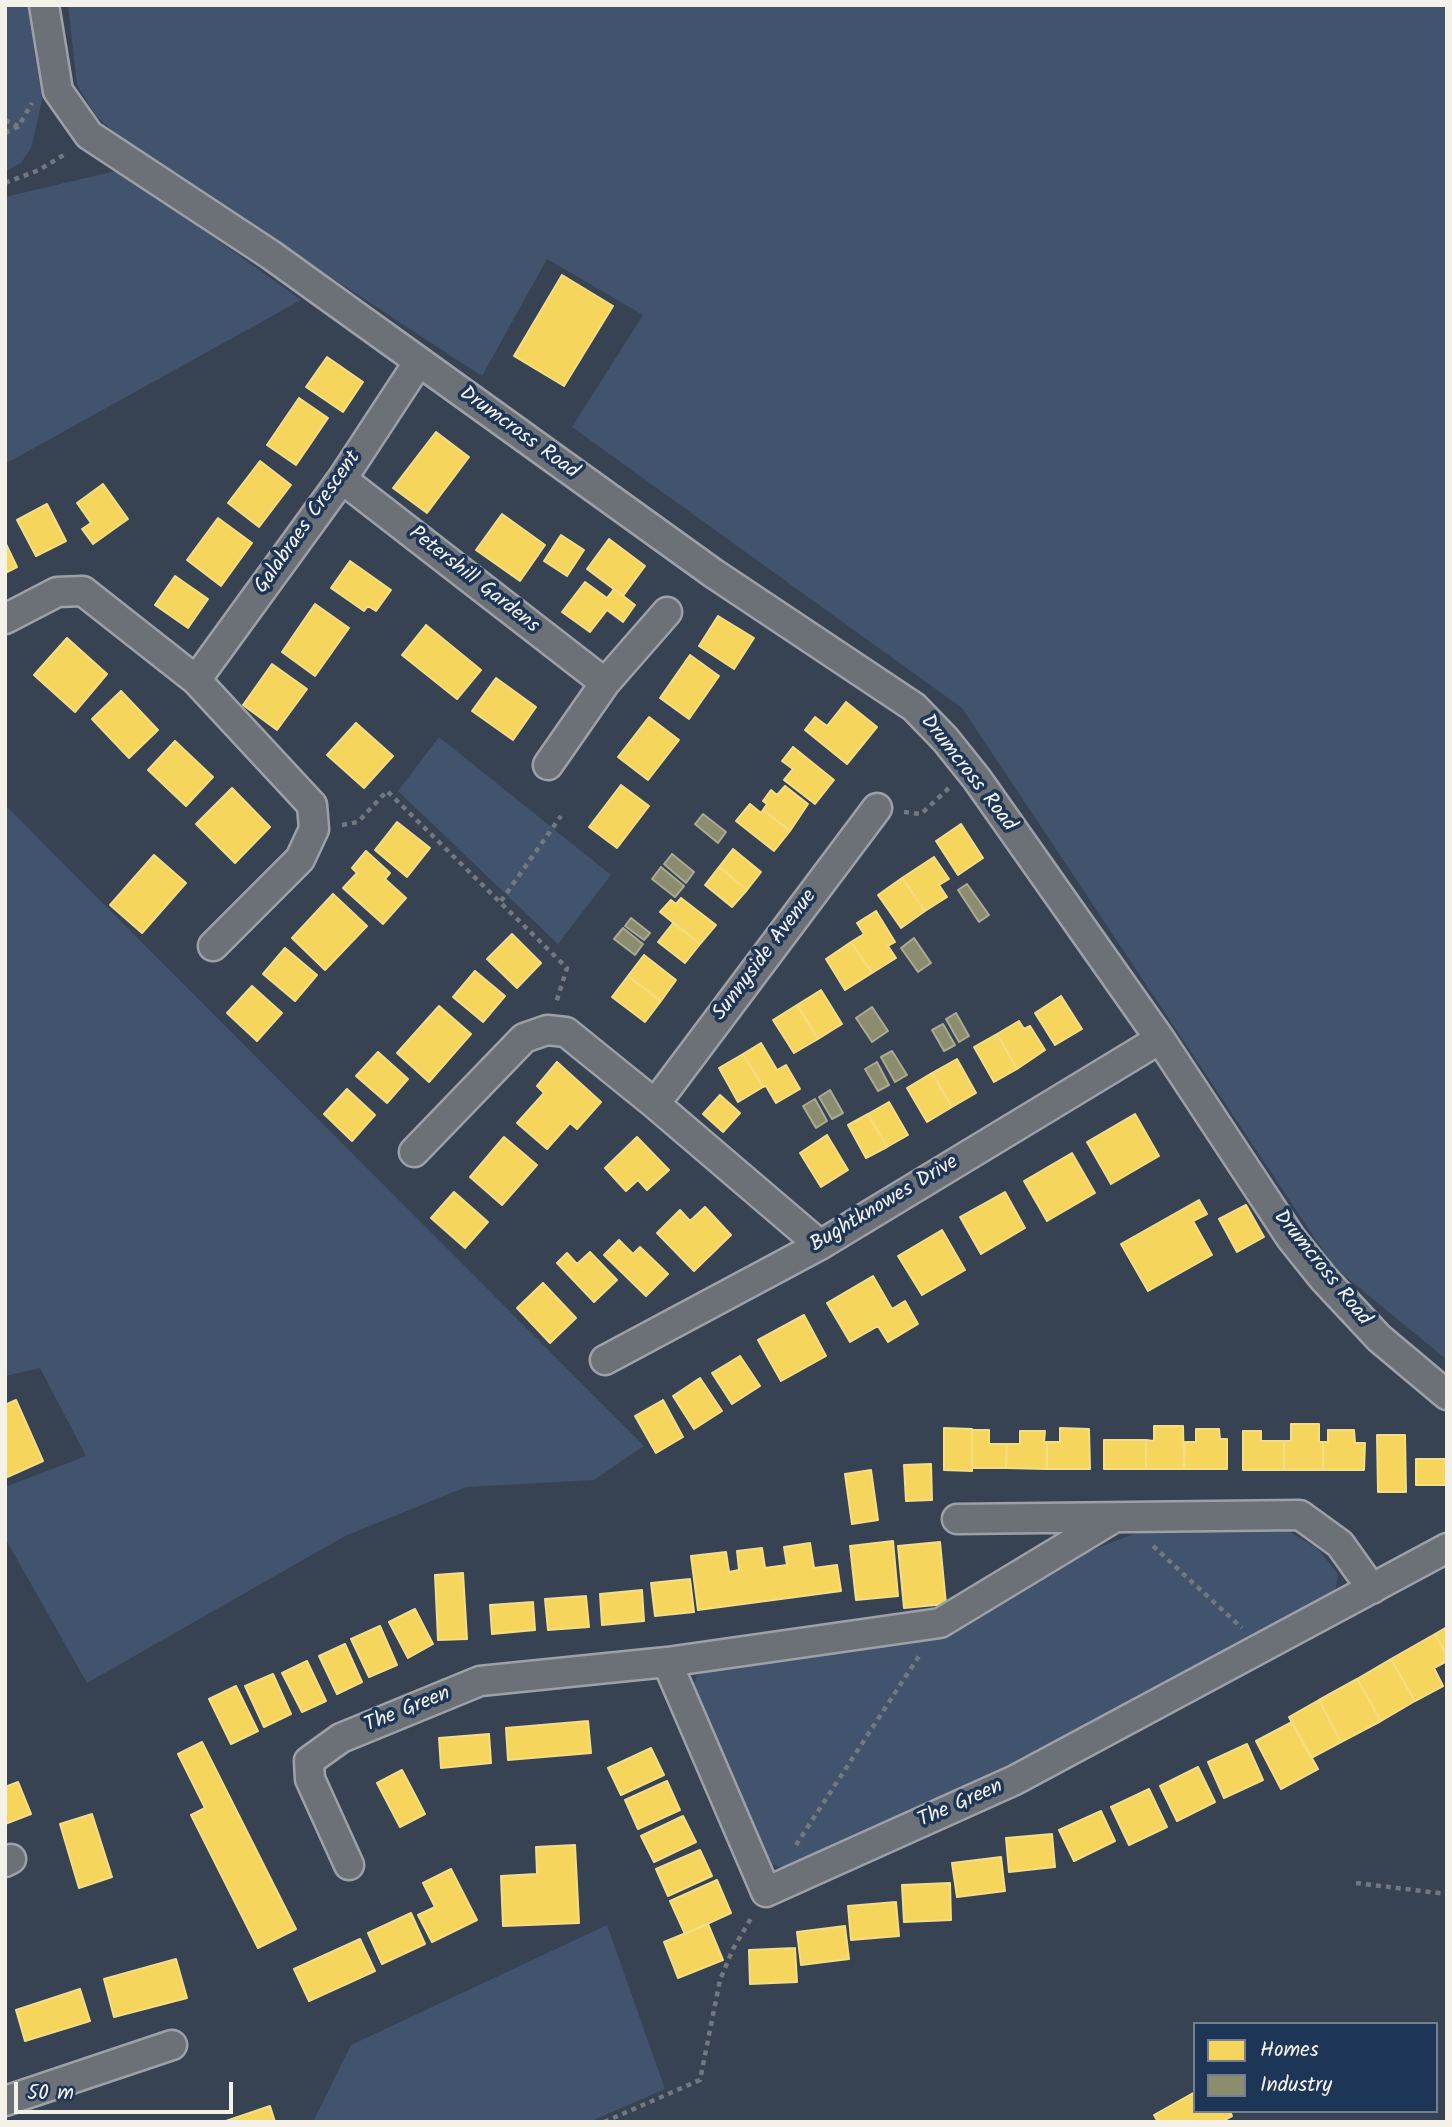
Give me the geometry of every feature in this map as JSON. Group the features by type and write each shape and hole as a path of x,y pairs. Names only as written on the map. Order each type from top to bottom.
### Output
{"street":[{"path":"44,5 58,91 89,135"},
{"name":"Drumcross Road","path":"89,135 271,255 713,573 914,706 969,769 1160,1039 1291,1238 1379,1338 1447,1395"},
{"name":"Galabraes Crescent","path":"196,680 342,479 418,363"},
{"name":"Petershill Gardens","path":"342,479 605,683"},
{"path":"5,619 57,592 83,591 196,680 312,806 314,829 300,859 213,946"},
{"path":"548,765 605,683 667,612"},
{"name":"Sunnyside Avenue","path":"655,1104 877,808"},
{"path":"414,1152 524,1038 547,1030 566,1032 820,1245"},
{"name":"Bughtknowes Drive","path":"605,1360 820,1245 1160,1039"},
{"path":"957,1519 1300,1515 1340,1544 1372,1589"},
{"name":"The Green","path":"349,1865 310,1779 309,1761 341,1738 480,1681 667,1662 940,1623 1118,1519"},
{"name":"The Green","path":"766,1892 1016,1780 1447,1548"},
{"path":"667,1662 766,1892"},
{"path":"5,2101 172,2045"}],"path":[{"path":"5,133 18,127 34,102 58,91"},
{"path":"5,120 18,127"},
{"path":"5,183 15,181 59,159 89,135"},
{"path":"877,808 921,814 969,769"},
{"path":"314,829 358,822 387,791 502,901 567,968 547,1030"},
{"path":"502,901 561,816"},
{"path":"1118,1519 1263,1647"},
{"path":"604,2122 701,2080 720,1980 733,1949 766,1892 940,1623"},
{"path":"1356,1883 1447,1894"}],"shaded area":[{"path":"5,5 34,5 43,97 31,148 21,163 5,171"},
{"path":"68,5 1447,5 1447,1360 1334,1267 962,708 572,427 643,315 547,259 482,376 127,144 96,116 77,85"},
{"path":"120,170 301,300 5,464 5,197"},
{"path":"439,737 611,875 558,944 398,791"},
{"path":"5,805 644,1446 594,1480 466,1487 345,1536 87,1683 5,1538 5,1487 86,1456 40,1368 5,1376"},
{"path":"1139,1532 1290,1532 1317,1548 1338,1574 1335,1592 1326,1605 1087,1729 798,1862 782,1867 769,1864 760,1851 693,1687 697,1676 703,1670 942,1639 1079,1555"},
{"path":"607,1925 665,2089 589,2122 313,2122 351,2045"}],"building: Homes":[{"path":"562,275 613,306 564,386 514,356"},
{"path":"327,357 363,382 343,412 306,387"},
{"path":"299,398 328,418 296,465 267,445"},
{"path":"436,432 469,457 427,513 393,488"},
{"path":"260,461 291,485 259,527 228,503"},
{"path":"103,484 128,519 93,544 82,529 91,523 77,503"},
{"path":"47,504 66,541 36,556 17,520"},
{"path":"502,514 545,545 520,581 476,550"},
{"path":"218,518 252,543 221,586 187,560"},
{"path":"561,535 584,550 567,576 544,561"},
{"path":"609,539 645,566 623,596 587,569"},
{"path":"5,542 17,567 5,573"},
{"path":"350,561 391,590 376,611 368,606 364,611 331,588"},
{"path":"175,576 208,599 188,628 155,605"},
{"path":"585,582 607,598 614,589 635,605 623,622 607,610 590,632 562,612"},
{"path":"315,604 349,628 315,676 282,652"},
{"path":"718,616 754,638 734,669 699,646"},
{"path":"426,625 481,670 457,699 402,655"},
{"path":"67,638 107,674 75,712 34,675"},
{"path":"690,655 719,676 689,719 660,698"},
{"path":"272,664 307,689 277,730 243,705"},
{"path":"496,678 536,707 513,740 472,711"},
{"path":"121,691 158,730 129,758 92,719"},
{"path":"846,702 877,727 847,764 805,730 815,717 827,726"},
{"path":"649,717 679,740 648,780 618,757"},
{"path":"356,723 393,756 364,788 327,755"},
{"path":"175,741 213,777 186,806 148,770"},
{"path":"793,747 834,780 815,804 784,780 793,769 782,761"},
{"path":"621,785 649,806 617,848 589,827"},
{"path":"785,786 808,804 790,831 763,810 767,804 763,801 771,790 777,795"},
{"path":"232,788 270,827 235,863 196,824"},
{"path":"750,804 761,813 763,810 790,831 774,851 736,821"},
{"path":"397,822 430,848 407,877 375,850"},
{"path":"961,824 983,858 958,875 936,841"},
{"path":"733,849 761,872 747,890 719,867"},
{"path":"366,851 390,873 385,879 406,898 383,924 343,888 357,873 352,868"},
{"path":"154,855 186,883 142,933 110,905"},
{"path":"934,857 949,879 939,885 947,897 925,911 902,878"},
{"path":"719,867 747,890 732,907 705,885"},
{"path":"902,878 925,911 901,928 878,895"},
{"path":"333,894 367,926 325,970 292,938"},
{"path":"681,898 716,925 700,944 660,912 671,900 676,904"},
{"path":"876,911 895,942 888,946 896,958 872,973 851,942 864,934 857,923"},
{"path":"673,923 700,944 685,963 658,942"},
{"path":"512,934 541,963 517,988 487,959"},
{"path":"851,942 872,973 845,990 826,959"},
{"path":"285,948 317,975 295,1001 263,974"},
{"path":"644,955 676,980 661,1001 628,976"},
{"path":"475,971 505,996 483,1022 453,997"},
{"path":"628,976 661,1001 645,1022 612,997"},
{"path":"252,986 282,1013 257,1041 227,1013"},
{"path":"821,990 842,1024 818,1039 797,1005"},
{"path":"1061,996 1082,1029 1055,1045 1035,1013"},
{"path":"797,1005 818,1039 794,1053 773,1020"},
{"path":"439,1006 471,1034 429,1082 397,1053"},
{"path":"1019,1021 1024,1029 1030,1026 1045,1050 1017,1069 997,1034"},
{"path":"997,1034 1017,1069 994,1082 974,1047"},
{"path":"761,1043 777,1070 786,1065 800,1089 776,1103 743,1054"},
{"path":"378,1052 408,1079 387,1103 356,1076"},
{"path":"743,1054 763,1087 738,1102 719,1068"},
{"path":"957,1059 976,1093 952,1107 932,1073"},
{"path":"557,1062 601,1102 577,1129 570,1123 547,1149 517,1123 544,1093 537,1086"},
{"path":"932,1073 952,1107 927,1122 907,1088"},
{"path":"347,1089 375,1115 352,1141 324,1114"},
{"path":"720,1095 740,1113 723,1132 703,1114"},
{"path":"889,1102 908,1135 887,1147 868,1114"},
{"path":"868,1114 887,1147 866,1158 848,1125"},
{"path":"1135,1114 1159,1156 1111,1184 1087,1142"},
{"path":"827,1135 848,1170 821,1187 800,1153"},
{"path":"504,1137 537,1165 502,1205 470,1177"},
{"path":"637,1137 669,1170 647,1190 638,1180 626,1191 605,1168"},
{"path":"1072,1153 1095,1193 1047,1221 1024,1181"},
{"path":"454,1192 488,1222 465,1248 431,1218"},
{"path":"1005,1192 1025,1228 981,1254 960,1217"},
{"path":"1199,1200 1207,1214 1193,1221 1212,1255 1148,1291 1121,1244"},
{"path":"1246,1205 1264,1237 1237,1252 1219,1219"},
{"path":"705,1207 731,1235 694,1271 657,1233 680,1210 690,1221"},
{"path":"942,1230 965,1270 922,1295 898,1256"},
{"path":"619,1240 633,1254 640,1247 668,1274 646,1296 604,1255"},
{"path":"590,1252 617,1280 594,1302 557,1263 567,1253 577,1264"},
{"path":"873,1276 892,1309 905,1301 918,1324 888,1342 878,1326 850,1342 827,1303"},
{"path":"543,1283 576,1318 550,1343 517,1308"},
{"path":"804,1315 826,1356 781,1381 758,1340"},
{"path":"740,1356 760,1386 732,1404 712,1373"},
{"path":"700,1378 722,1411 694,1429 673,1396"},
{"path":"16,1400 43,1461 5,1478 5,1405"},
{"path":"663,1400 683,1437 656,1453 635,1416"},
{"path":"1291,1424 1319,1424 1319,1442 1323,1442 1323,1470 1284,1470 1284,1441 1291,1441"},
{"path":"1154,1426 1183,1426 1184,1469 1146,1469 1146,1440 1154,1441"},
{"path":"944,1428 972,1429 972,1471 944,1470"},
{"path":"1060,1428 1089,1429 1090,1469 1047,1469 1047,1442 1060,1442"},
{"path":"1196,1429 1219,1429 1220,1439 1227,1439 1227,1469 1184,1469 1185,1442 1196,1442"},
{"path":"972,1430 989,1430 989,1444 1007,1444 1006,1468 972,1468"},
{"path":"1328,1430 1354,1430 1355,1443 1365,1443 1364,1470 1323,1470 1323,1442 1328,1442"},
{"path":"1020,1431 1045,1431 1047,1469 1006,1468 1007,1444 1020,1444"},
{"path":"1243,1431 1261,1431 1261,1441 1284,1441 1284,1470 1243,1470"},
{"path":"1377,1435 1405,1435 1406,1492 1378,1492"},
{"path":"1104,1440 1146,1440 1146,1469 1104,1469"},
{"path":"1416,1459 1447,1459 1447,1485 1416,1485"},
{"path":"931,1464 932,1500 906,1501 904,1465"},
{"path":"871,1470 878,1520 852,1524 845,1474"},
{"path":"893,1541 898,1596 856,1600 850,1546"},
{"path":"940,1542 946,1604 904,1608 898,1546"},
{"path":"810,1543 814,1568 837,1565 841,1591 698,1610 691,1556 726,1552 729,1572 739,1570 737,1551 762,1548 765,1568 787,1565 784,1547"},
{"path":"463,1573 467,1639 438,1640 435,1575"},
{"path":"690,1579 694,1612 655,1616 651,1583"},
{"path":"642,1590 644,1621 602,1625 600,1594"},
{"path":"586,1596 589,1627 548,1630 545,1599"},
{"path":"533,1602 535,1630 492,1634 490,1605"},
{"path":"415,1609 433,1644 408,1658 389,1622"},
{"path":"380,1626 397,1665 369,1677 351,1639"},
{"path":"1447,1627 1447,1656 1435,1634"},
{"path":"1435,1634 1447,1656 1447,1661 1434,1668 1443,1686 1415,1701 1391,1659"},
{"path":"345,1644 362,1682 337,1694 319,1656"},
{"path":"1391,1659 1415,1701 1381,1721 1357,1679"},
{"path":"307,1661 326,1701 302,1712 282,1673"},
{"path":"273,1674 291,1714 264,1727 245,1686"},
{"path":"1357,1679 1381,1721 1341,1742 1319,1700"},
{"path":"236,1686 258,1731 231,1744 209,1699"},
{"path":"1319,1700 1341,1742 1311,1758 1289,1717"},
{"path":"588,1721 591,1753 508,1760 506,1728"},
{"path":"1292,1722 1318,1769 1281,1789 1256,1741"},
{"path":"489,1734 491,1763 441,1768 439,1738"},
{"path":"202,1742 296,1929 258,1948 191,1815 205,1808 178,1754"},
{"path":"1247,1744 1263,1780 1224,1798 1208,1762"},
{"path":"651,1748 664,1775 621,1795 608,1768"},
{"path":"1198,1767 1215,1802 1177,1821 1160,1786"},
{"path":"402,1770 425,1814 400,1827 377,1783"},
{"path":"667,1781 680,1810 638,1829 625,1800"},
{"path":"18,1782 31,1814 5,1824 5,1787"},
{"path":"1149,1789 1167,1827 1129,1845 1111,1807"},
{"path":"1101,1811 1115,1841 1074,1861 1059,1830"},
{"path":"92,1814 112,1877 79,1888 60,1824"},
{"path":"683,1816 696,1842 654,1862 641,1836"},
{"path":"1052,1834 1055,1867 1009,1872 1006,1838"},
{"path":"575,1845 579,1923 503,1926 501,1876 537,1874 536,1847"},
{"path":"700,1850 712,1876 668,1896 656,1869"},
{"path":"1001,1857 1005,1891 957,1897 952,1863"},
{"path":"451,1869 477,1920 432,1942 418,1915 435,1907 423,1883"},
{"path":"717,1880 731,1913 685,1934 670,1901"},
{"path":"950,1883 951,1920 904,1922 902,1885"},
{"path":"896,1902 899,1936 851,1940 848,1906"},
{"path":"411,1913 425,1944 382,1964 368,1933"},
{"path":"708,1924 723,1960 678,1978 664,1942"},
{"path":"845,1926 849,1959 801,1965 797,1932"},
{"path":"360,1939 375,1971 309,2001 294,1969"},
{"path":"795,1948 797,1982 750,1984 749,1950"},
{"path":"176,1959 187,1998 114,2017 104,1979"},
{"path":"80,1989 90,2021 25,2041 16,2010"},
{"path":"1193,2093 1193,2113 1231,2113 1232,2116 1221,2122 1158,2122 1154,2115"},
{"path":"270,2106 275,2122 223,2122"}],"building: Industry":[{"path":"703,814 726,832 718,843 695,824"},
{"path":"672,854 694,872 686,883 664,864"},
{"path":"661,867 684,886 675,897 652,879"},
{"path":"967,884 989,915 979,922 958,890"},
{"path":"631,918 650,933 644,940 625,926"},
{"path":"623,928 643,944 635,955 614,939"},
{"path":"914,938 931,963 918,972 901,948"},
{"path":"872,1007 888,1031 872,1042 856,1018"},
{"path":"956,1013 969,1036 959,1042 946,1019"},
{"path":"943,1024 955,1045 944,1051 932,1030"},
{"path":"892,1051 907,1075 895,1082 881,1057"},
{"path":"877,1062 889,1085 878,1091 865,1069"},
{"path":"830,1090 843,1113 832,1119 819,1097"},
{"path":"815,1099 827,1121 816,1128 803,1106"}]}
